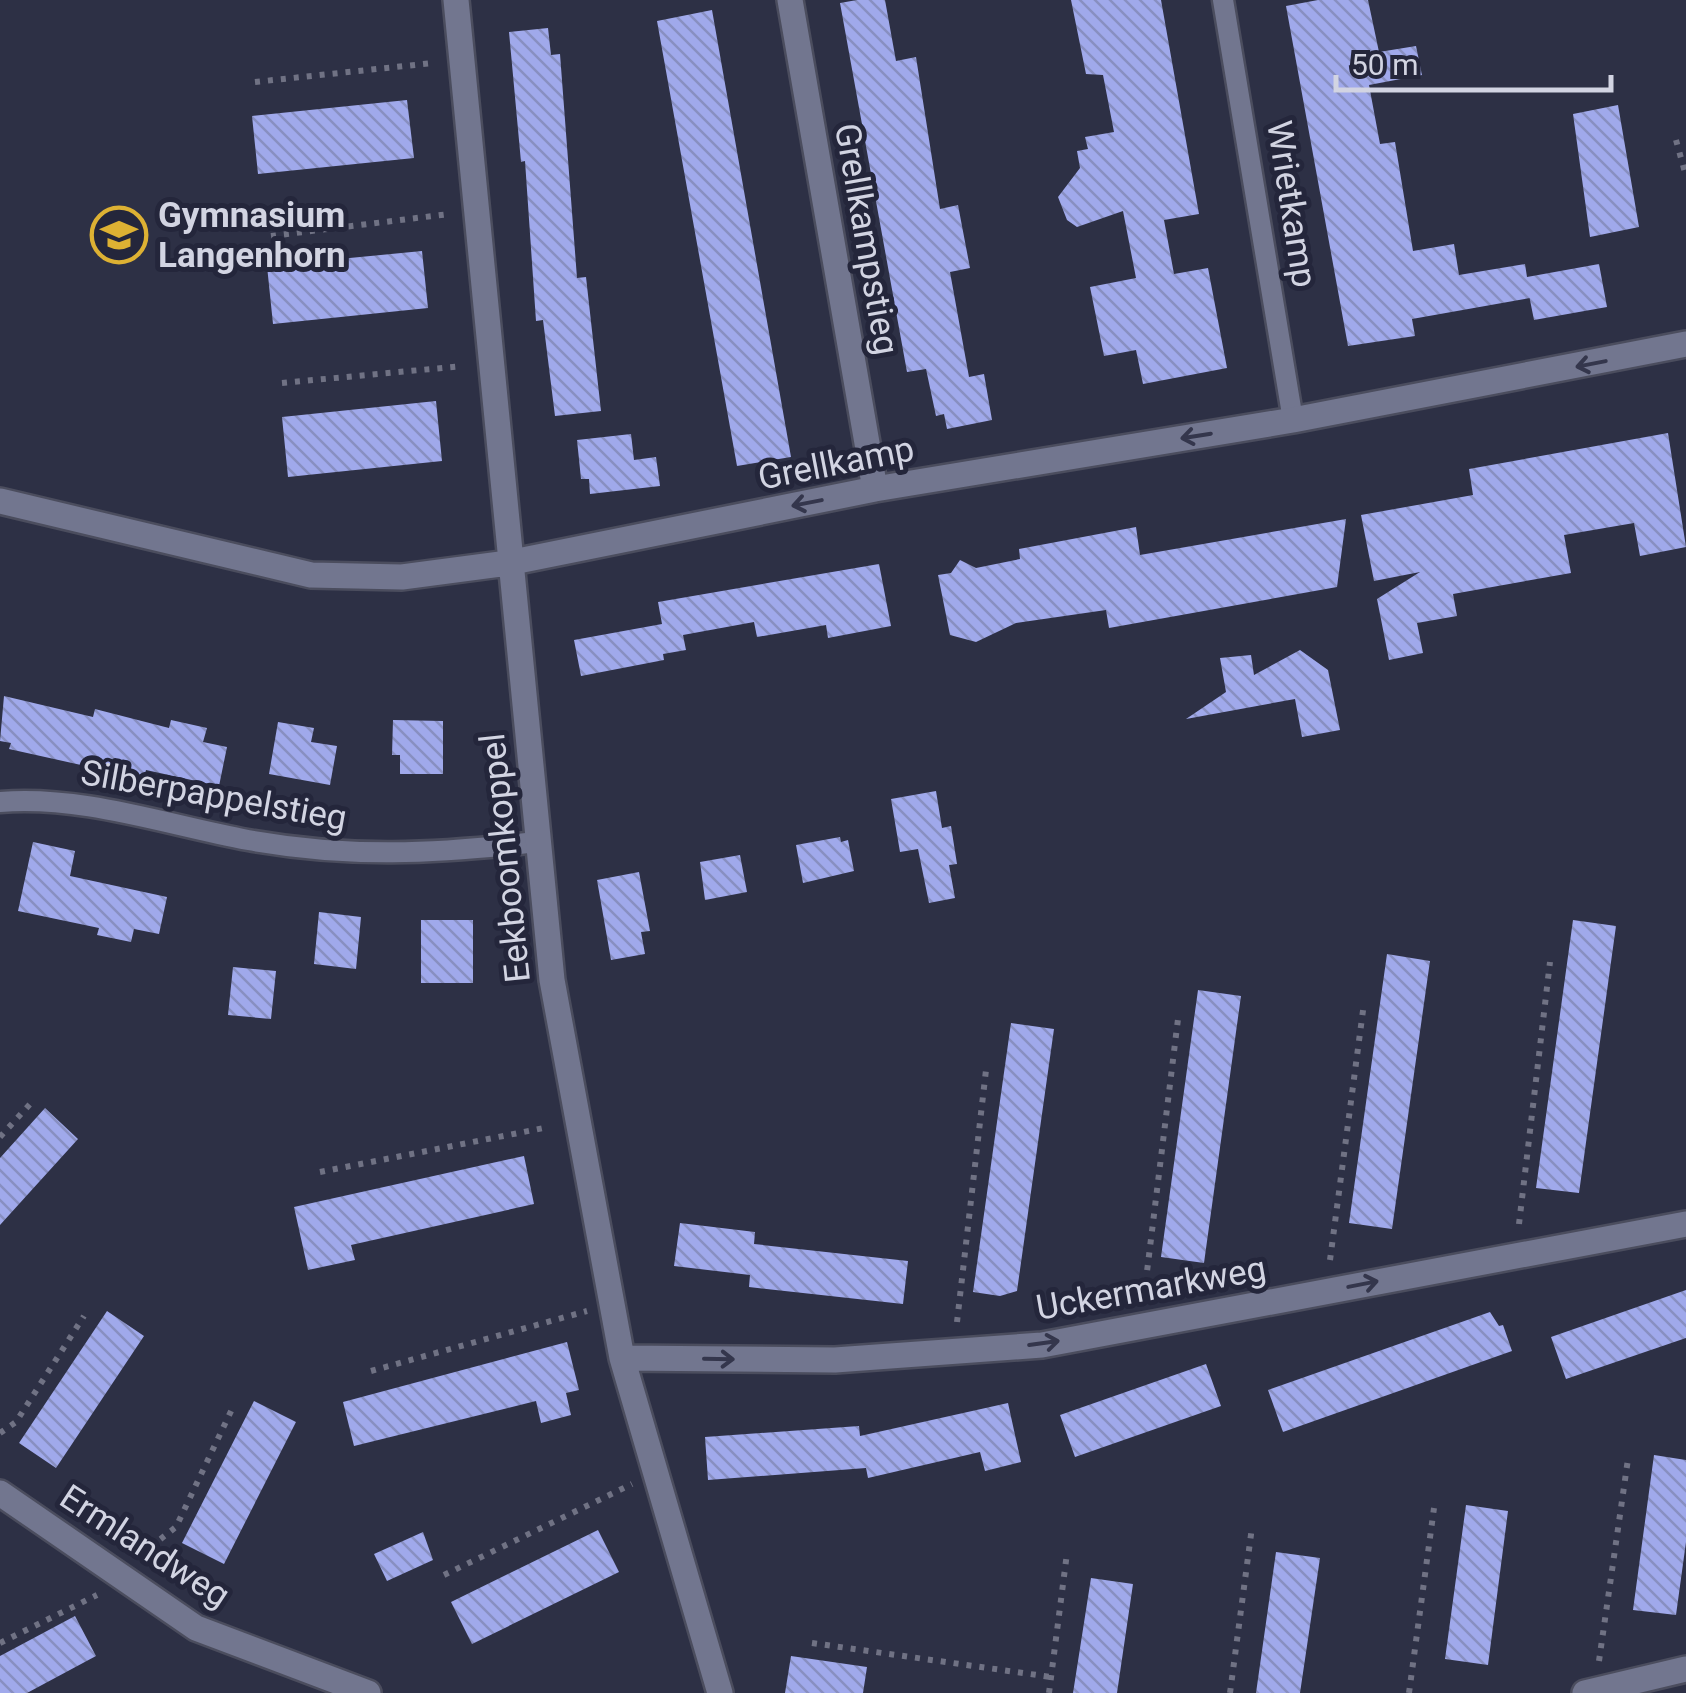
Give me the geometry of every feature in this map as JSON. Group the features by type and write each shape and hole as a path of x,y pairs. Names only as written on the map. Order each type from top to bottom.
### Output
{"street":[{"name":"Eekboomkoppel","path":"456,0 508,562 552,980 622,1358 720,1693"},
{"name":"Grellkampstieg","path":"790,0 875,490"},
{"name":"Grellkamp","path":"0,502 311,575 402,577 508,562 875,490 1292,420 1686,344"},
{"name":"Uckermarkweg","path":"622,1358 835,1360 1042,1344 1686,1224"},
{"name":"Ermlandweg","path":"0,1493 196,1628 368,1693"},
{"path":"1590,1692 1686,1669"}],"lane":[{"name":"Wrietkamp","path":"1223,0 1263,219 1292,420"},
{"name":"Silberpappelstieg","path":"0,802 41,798 252,841 333,851 428,855 536,842"}],"path":[{"path":"255,82 461,60"},
{"path":"1676,140 1686,176"},
{"path":"272,236 475,210"},
{"path":"282,383 490,363"},
{"path":"1515,1256 1550,962"},
{"path":"1326,1291 1364,1003"},
{"path":"1140,1326 1178,1019"},
{"path":"953,1351 986,1070"},
{"path":"0,1137 31,1103"},
{"path":"320,1172 545,1126 578,1133"},
{"path":"372,1371 611,1304"},
{"path":"0,1433 16,1422 84,1316"},
{"path":"0,1643 122,1577 176,1527 233,1407"},
{"path":"1590,1692 1628,1459"},
{"path":"444,1575 656,1473"},
{"path":"1410,1693 1434,1508"},
{"path":"1230,1693 1252,1526"},
{"path":"1049,1693 1067,1553"},
{"path":"812,1643 1051,1677"}],"building":[{"path":"885,0 896,61 916,57 940,209 958,205 970,268 950,272 969,377 984,374 992,420 947,429 944,414 936,416 926,369 907,372 840,3"},
{"path":"1071,0 1161,0 1199,214 1164,220 1174,274 1208,268 1227,368 1143,384 1136,350 1104,356 1090,287 1136,278 1123,211 1077,227 1067,220 1058,197 1080,168 1077,151 1088,149 1085,137 1114,132 1103,75 1086,74"},
{"path":"1318,0 1368,0 1379,52 1416,46 1422,75 1369,85 1380,144 1395,142 1413,251 1454,244 1459,275 1525,264 1527,277 1599,264 1607,307 1534,320 1530,298 1412,319 1415,336 1348,346 1286,6"},
{"path":"712,10 791,457 737,466 657,21"},
{"path":"548,28 551,55 560,54 577,278 586,277 601,411 555,416 543,320 536,321 525,161 521,162 509,32"},
{"path":"407,100 414,158 258,174 252,116"},
{"path":"1618,105 1639,227 1590,237 1573,114"},
{"path":"422,251 428,308 273,324 267,266"},
{"path":"436,401 442,461 288,477 282,417"},
{"path":"1668,433 1686,547 1640,556 1634,523 1564,535 1571,573 1453,594 1457,616 1417,623 1423,653 1389,660 1377,599 1420,572 1374,581 1361,515 1473,495 1469,469"},
{"path":"631,434 634,460 656,457 660,486 590,494 589,479 581,479 577,440"},
{"path":"1346,519 1337,587 1109,628 1106,610 1016,623 976,642 950,635 938,575 951,573 960,560 976,568 1020,559 1019,549 1136,527 1140,555"},
{"path":"879,564 891,626 828,638 826,625 757,637 754,622 683,635 686,650 663,654 664,660 581,676 574,640 662,624 658,602"},
{"path":"1300,650 1328,670 1340,730 1302,737 1295,699 1186,719 1226,692 1220,658 1251,655 1254,675"},
{"path":"4,696 93,717 95,709 169,728 171,720 207,728 203,742 227,747 219,786 146,770 144,779 9,749 11,743 0,741"},
{"path":"393,720 443,721 443,774 400,774 400,755 392,755"},
{"path":"278,722 314,728 311,742 337,746 330,785 269,774"},
{"path":"936,791 942,828 951,826 957,864 949,865 955,898 929,903 918,849 900,852 891,799"},
{"path":"840,837 841,842 848,840 854,871 803,883 796,845"},
{"path":"33,842 75,851 70,876 167,897 159,934 134,929 131,942 97,935 99,928 18,911"},
{"path":"740,855 747,892 705,900 700,862"},
{"path":"639,872 650,931 641,932 645,954 611,960 597,880"},
{"path":"319,912 361,917 356,969 314,964"},
{"path":"421,920 473,920 473,983 421,983"},
{"path":"1573,920 1616,926 1579,1193 1536,1188"},
{"path":"1387,954 1430,961 1392,1229 1349,1223"},
{"path":"233,967 276,971 271,1019 228,1015"},
{"path":"1198,990 1241,996 1204,1263 1161,1257"},
{"path":"1011,1023 1054,1029 1017,1291 1000,1296 973,1292"},
{"path":"45,1108 78,1139 0,1225 0,1158"},
{"path":"524,1156 534,1204 351,1245 355,1260 308,1270 294,1207"},
{"path":"680,1223 755,1232 754,1244 908,1261 903,1304 749,1287 750,1275 674,1266"},
{"path":"1686,1290 1686,1338 1566,1379 1551,1337"},
{"path":"107,1311 144,1336 56,1468 19,1443"},
{"path":"1490,1312 1499,1326 1503,1325 1512,1351 1283,1432 1268,1390"},
{"path":"567,1342 579,1390 566,1393 571,1415 541,1423 536,1401 354,1446 343,1402"},
{"path":"1206,1364 1221,1406 1075,1457 1060,1415"},
{"path":"254,1401 296,1422 224,1564 182,1543"},
{"path":"1008,1403 1021,1462 985,1471 980,1452 868,1478 866,1468 708,1480 705,1437 859,1426 860,1436"},
{"path":"1654,1455 1686,1460 1686,1542 1676,1615 1633,1610"},
{"path":"1466,1505 1508,1511 1488,1665 1445,1659"},
{"path":"598,1530 619,1572 472,1644 451,1602"},
{"path":"423,1532 433,1560 387,1581 374,1554"},
{"path":"1276,1552 1320,1558 1300,1693 1256,1693"},
{"path":"1091,1578 1133,1584 1117,1693 1073,1693"},
{"path":"75,1616 96,1656 27,1693 0,1693 0,1656"},
{"path":"791,1656 867,1667 863,1693 785,1693"}],"place":[{"name":"Gymnasium Langenhorn","path":"119,235"}]}
